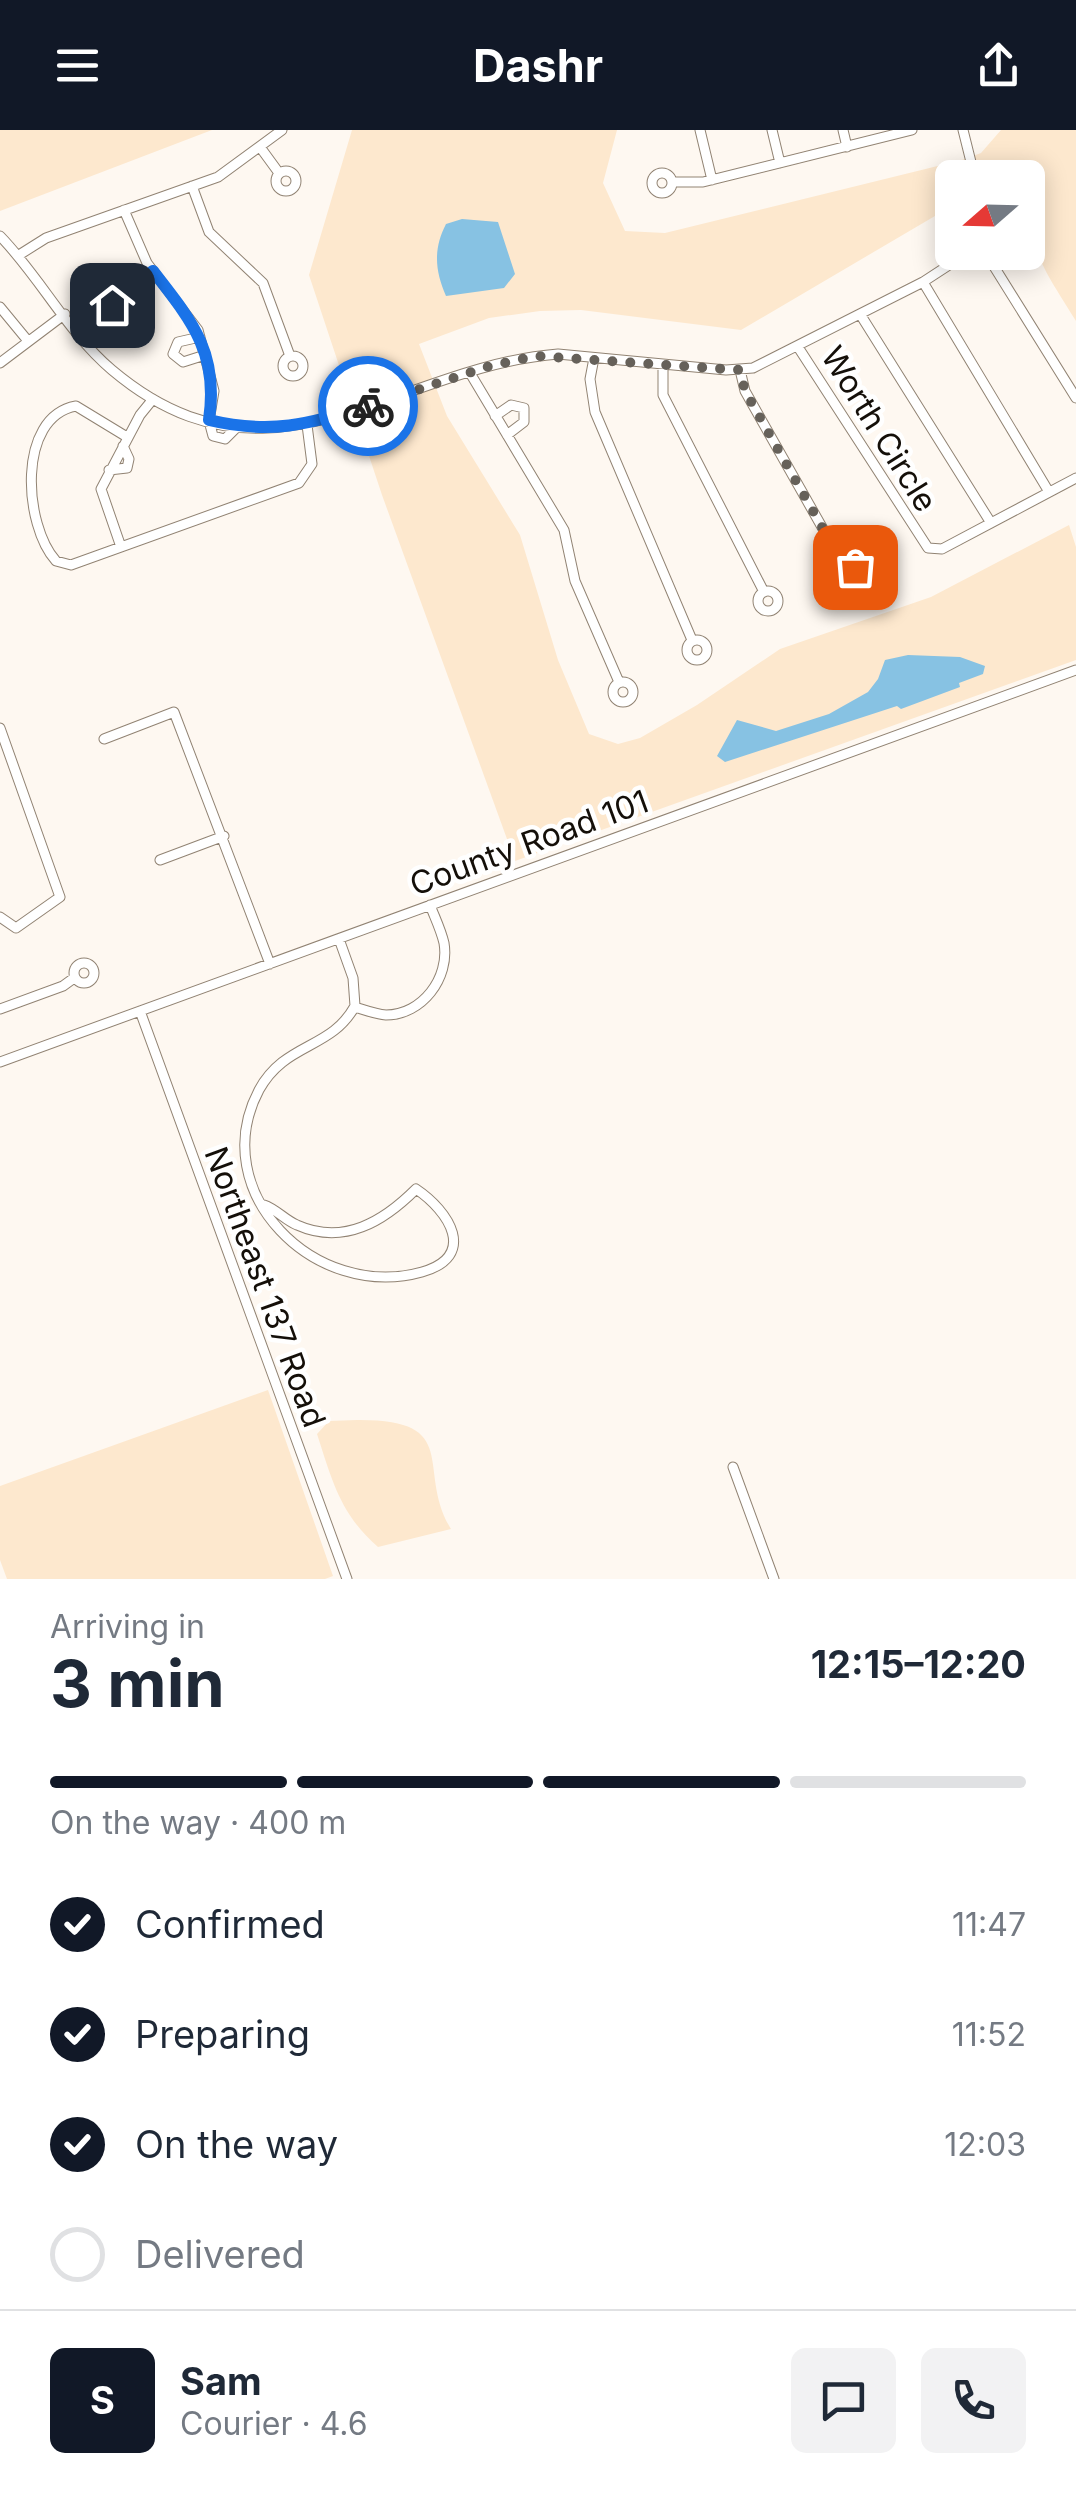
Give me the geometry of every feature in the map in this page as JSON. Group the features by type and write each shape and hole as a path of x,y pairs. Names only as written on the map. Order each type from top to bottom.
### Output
{"street":[{"path":"19,255 46,238 218,177 282,130"},
{"path":"700,130 712,180"},
{"path":"772,130 780,163"},
{"path":"844,130 848,147"},
{"path":"672,182 712,180 912,130"},
{"path":"963,130 970,160"},
{"path":"260,147 279,173"},
{"path":"192,186 209,232 263,283 290,356"},
{"path":"124,210 153,271 200,337 214,391 209,420 213,436 220,440 236,427"},
{"path":"0,236 108,367 153,399 236,427 275,429 307,425 536,356 740,370 767,363 941,270"},
{"path":"996,270 1076,398"},
{"path":"126,290 153,271"},
{"path":"923,282 1049,492"},
{"path":"0,307 28,341"},
{"path":"0,363 65,314"},
{"path":"860,314 991,523"},
{"path":"200,337 178,342 173,354 183,362 205,355"},
{"name":"Worth Circle","path":"798,347 922,543 934,550 1076,478"},
{"path":"594,358 590,379 595,412 692,640"},
{"path":"662,364 663,394 764,592"},
{"path":"740,370 745,391 844,566"},
{"path":"470,373 564,530 576,581 619,682"},
{"path":"121,547 101,489 153,399"},
{"path":"494,416 512,405 524,408 524,422 506,435"},
{"path":"125,442 87,412 67,408 51,422 35,452 29,479 40,535 56,562 71,565 299,484 312,464 307,425"},
{"name":"County Road 101","path":"0,1062 1076,670"},
{"path":"104,739 174,712 270,964"},
{"path":"0,728 60,897 16,928 0,918"},
{"path":"160,860 224,836"},
{"path":"355,1007 396,1013 416,1006 432,991 442,973 445,955 430,906"},
{"path":"264,1205 310,1230 352,1232 392,1213 416,1189 443,1211 452,1226 454,1243 448,1258 436,1268 404,1276 360,1276 335,1269 298,1249 270,1220 264,1205 248,1163 246,1139 258,1093 280,1061 334,1032 355,1007 353,978 338,939"},
{"path":"0,1009 63,986 74,978"},
{"name":"Northeast 137 Road","path":"140,1011 347,1579"},
{"path":"734,1467 774,1579"}],"shaded area":[{"path":"0,130 212,130 0,211"},
{"path":"352,130 617,130 603,183 625,231 665,233 935,167 935,216 741,330 581,310 540,311 489,318 419,344 447,416 520,535 558,660 589,734 618,744 640,738 780,649 931,597 1069,525 1076,547 1076,660 515,861 382,495 309,275"},
{"path":"1001,130 1076,130 1076,321 1045,268 1045,160 962,160 981,153"},
{"path":"268,1390 333,1576 7,1579 0,1560 0,1486"},
{"path":"329,1421 390,1422 412,1428 424,1438 431,1452 441,1507 451,1529 378,1547 365,1535 339,1495 317,1434"}],"water":[{"path":"462,219 498,222 515,274 504,288 446,296 437,251 446,224"},
{"path":"908,655 960,657 985,666 983,674 959,683 960,687 901,709 897,706 725,762 717,756 737,720 776,731 829,714 868,692 885,660"}],"way so far":[{"path":"368,406 490,366 536,356 558,354 740,370 745,391 844,566 855,567"}],"route":[{"path":"112,305 126,303 126,290 153,271 198,330 214,391 209,420 241,428 289,428 368,406"}]}
